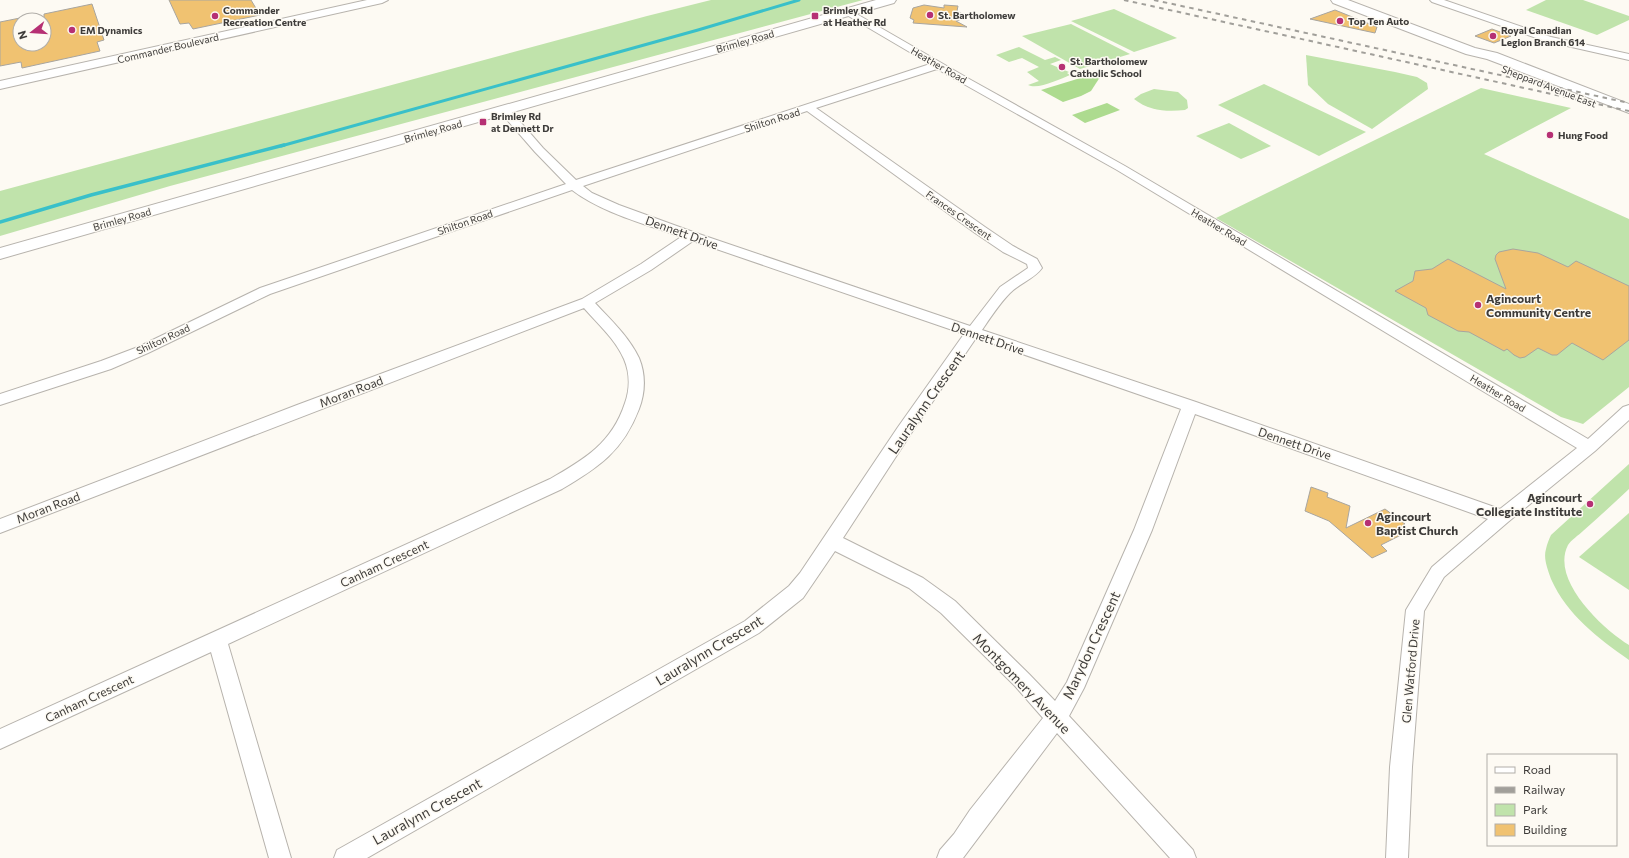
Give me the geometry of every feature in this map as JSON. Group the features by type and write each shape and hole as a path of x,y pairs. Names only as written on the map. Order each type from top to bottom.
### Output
{"main road":[{"name":"Brimley Road","path":"0,254 890,0"},
{"name":"Sheppard Avenue East","path":"1337,0 1471,51 1492,56 1629,109"},
{"name":"Sheppard Avenue East","path":"1471,51 1487,62 1629,117"}],"street":[{"name":"Commander Boulevard","path":"0,85 382,0"},
{"path":"1435,0 1548,39 1629,57"},
{"name":"Heather Road","path":"848,12 938,65 1121,168 1588,447"},
{"name":"Shilton Road","path":"0,400 106,365 128,356 265,291 695,144 938,65"},
{"name":"Frances Crescent","path":"809,108 986,234 1008,249 1032,262 1035,268 1032,272 1016,281 1005,290 973,333"},
{"name":"Dennett Drive","path":"505,111 539,150 574,185 588,196 616,208 691,236 1190,406 1502,517"},
{"name":"Moran Road","path":"0,526 303,409 587,302 646,267 691,236"},
{"name":"Canham Crescent","path":"0,739 556,484 583,468 615,440 623,428 636,397 634,366 624,346 587,302"},
{"name":"Lauralynn Crescent","path":"345,858 752,627 796,592 832,541 904,431 973,333"},
{"name":"Marydon Crescent","path":"948,858 962,842 978,818 1056,718 1074,688 1140,537 1190,406"},
{"name":"Glen Watford Drive","path":"1397,858 1401,767 1415,610 1438,572 1629,411"},
{"name":"Montgomery Avenue","path":"832,541 916,584 948,607 1022,680 1185,858"},
{"path":"217,640 280,858"}],"green space":[{"path":"711,0 863,0 170,186 0,236 0,191"},
{"path":"1546,0 1583,0 1629,16 1629,20 1597,35 1526,10"},
{"path":"1114,9 1177,38 1134,52 1071,21"},
{"path":"1071,24 1130,54 1080,69 1022,36"},
{"path":"1019,47 1045,60 1055,57 1061,60 1050,64 1069,72 1067,73 1070,75 1043,85 1028,85 1039,81 1027,72 1039,67 1022,58 1009,62 996,55"},
{"path":"1306,55 1417,77 1427,83 1428,89 1372,129 1328,104 1308,85"},
{"path":"1102,74 1091,91 1063,102 1041,90 1087,76"},
{"path":"1264,84 1366,132 1319,156 1218,105"},
{"path":"1481,88 1571,108 1484,154 1629,219 1629,387 1583,424 1561,417 1216,218"},
{"path":"1154,89 1178,92 1187,100 1188,108 1178,111 1158,110 1146,106 1134,99 1141,94"},
{"path":"1107,103 1120,110 1085,123 1072,115"},
{"path":"1229,123 1271,146 1241,159 1196,136"},
{"path":"1629,464 1629,489 1571,541 1568,545 1564,559 1566,573 1582,602 1606,628 1629,645 1629,660 1584,625 1566,604 1551,579 1546,564 1545,553 1551,535"},
{"path":"1629,513 1629,590 1579,557"}],"building":[{"name":"Commander Recreation Centre","path":"169,0 251,0 260,15 193,29 189,23 180,24"},
{"name":"EM Dynamics","path":"92,4 104,40 97,42 100,51 22,68 21,62 0,66 0,22 12,20 12,52 52,52 52,12"},
{"name":"St. Bartholomew","path":"924,5 944,8 944,5 958,6 957,11 968,17 956,21 967,27 913,23 914,20 910,18 913,8"},
{"name":"Top Ten Auto","path":"1335,10 1377,27 1375,33 1310,19"},
{"path":"1492,29 1511,36 1494,43 1475,36"},
{"name":"Agincourt Community Centre","path":"1513,249 1538,253 1568,267 1576,261 1629,286 1629,340 1603,360 1572,343 1557,355 1552,355 1538,348 1525,357 1520,358 1507,349 1504,351 1469,332 1458,331 1428,315 1426,308 1395,291 1413,281 1415,271 1432,269 1448,259 1506,289 1495,259 1499,252"},
{"name":"Agincourt Baptist Church","path":"1311,487 1328,493 1327,497 1350,506 1346,528 1385,509 1405,524 1403,525 1409,531 1381,545 1387,551 1372,558 1329,521 1305,511"}],"waterway":[{"path":"281,146 698,30 799,0"},
{"path":"0,222 91,195 284,145"}],"railway":[{"path":"1124,0 1629,111"},
{"path":"1154,0 1629,103"}],"place":[{"name":"St. Bartholomew","path":"930,15"},
{"name":"Commander Recreation Centre","path":"215,16"},
{"name":"Brimley Rd at Heather Rd","path":"815,16"},
{"name":"Top Ten Auto","path":"1340,21"},
{"name":"EM Dynamics","path":"72,30"},
{"name":"Royal Canadian Legion Branch 614","path":"1493,36"},
{"name":"St. Bartholomew Catholic School","path":"1062,67"},
{"name":"Brimley Rd at Dennett Dr","path":"483,122"},
{"name":"Hung Food","path":"1550,135"},
{"name":"Agincourt Community Centre","path":"1478,305"},
{"name":"Agincourt Collegiate Institute","path":"1590,504"},
{"name":"Agincourt Baptist Church","path":"1368,523"}]}
